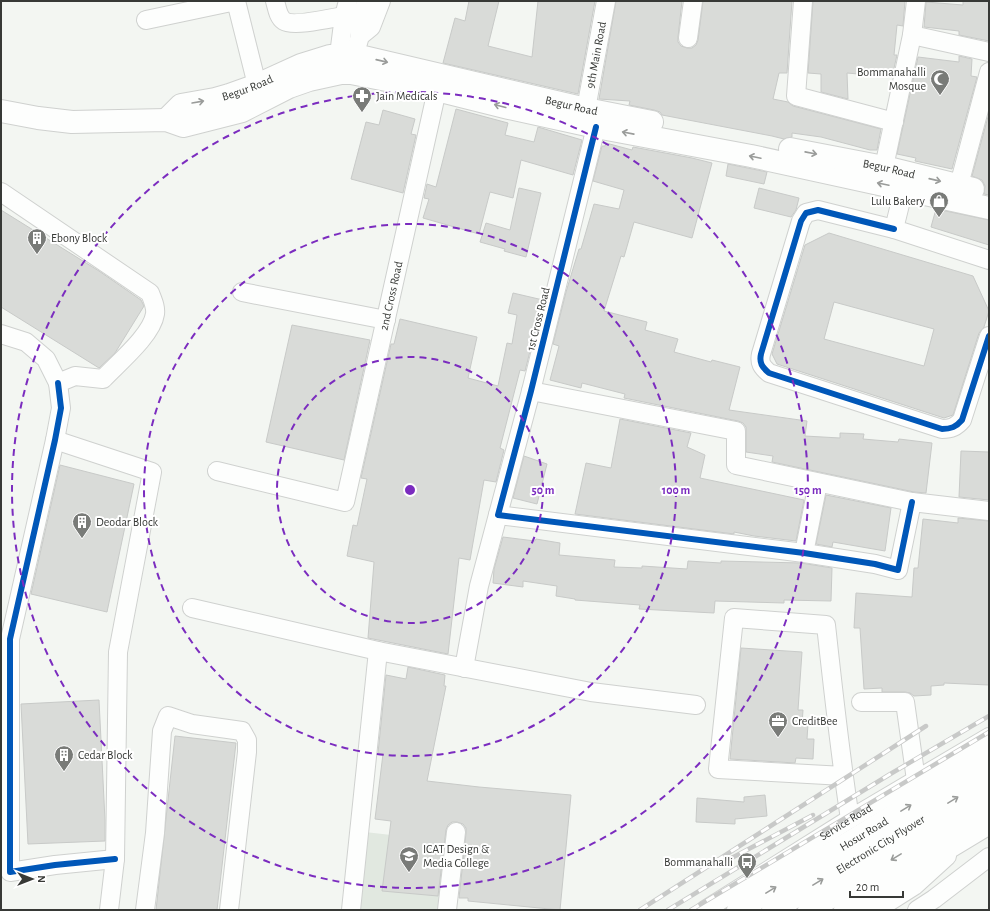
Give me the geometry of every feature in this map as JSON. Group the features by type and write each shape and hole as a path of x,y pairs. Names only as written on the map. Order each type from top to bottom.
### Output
{"main road":[{"name":"Begur Road","path":"351,55 438,90 509,108 591,118 884,167 989,192"},
{"name":"Begur Road","path":"1,111 38,118 72,122 166,120 183,126 242,111 289,87 309,80 351,55"},
{"name":"Begur Road","path":"166,120 181,105 215,99 257,85 301,66 330,56 351,55 591,118 751,156 904,188 989,208"},
{"name":"Hosur Road","path":"738,910 989,758"},
{"name":"Electronic City Flyover","path":"772,910 989,778"},
{"name":"Electronic City Flyover","path":"809,910 989,801"},
{"path":"845,910 981,828"}],"street":[{"path":"146,20 236,1 257,85"},
{"path":"275,1 279,16 285,22 298,23 346,8 351,55"},
{"path":"351,55 358,23 367,1"},
{"path":"351,55 371,27 381,1"},
{"name":"9th Main Road","path":"591,118 606,1"},
{"path":"688,38 693,1"},
{"path":"803,1 796,96 894,122"},
{"path":"884,167 912,35 916,1"},
{"path":"912,35 989,52"},
{"path":"959,185 989,72"},
{"name":"2nd Cross Road","path":"217,471 345,502 438,90"},
{"name":"1st Cross Road","path":"464,668 479,586 531,391 591,118"},
{"path":"894,230 904,188"},
{"path":"1,192 150,294 155,305 155,315 148,333 103,378 75,376 58,383"},
{"path":"989,260 894,230 818,210 806,213 801,221 760,361 762,367 769,373 942,429 950,429 957,426 962,420 989,336"},
{"path":"242,292 386,320"},
{"path":"1,334 26,342 46,359 58,383 61,408 10,638 6,872 115,859"},
{"path":"531,391 736,431 736,465 912,502 989,511"},
{"path":"55,440 152,472 118,652 115,859 109,910"},
{"path":"804,553 818,483"},
{"path":"498,515 804,553 875,564 898,570 912,502"},
{"path":"192,608 378,652 591,692 696,705"},
{"path":"844,776 718,768 734,618 826,625 850,819"},
{"path":"351,910 378,652"},
{"path":"861,702 905,702 916,780"},
{"path":"145,910 155,833 162,731 168,716 192,724 242,731 247,740 230,910"},
{"name":"Service Road","path":"705,910 850,819 989,737"},
{"path":"876,910 914,886 981,828"},
{"path":"446,910 456,832"},
{"path":"917,910 934,899 989,857"}],"shaded area":[{"name":"ICAT Design & Media College","path":"365,832 461,843 453,910 357,910"}],"building":[{"path":"469,1 499,1 488,46 532,57 538,1 595,1 578,94 443,63 455,18 465,21"},
{"path":"616,1 682,1 678,42 681,46 692,48 696,45 698,40 703,1 792,1 787,73 779,73 773,99 788,102 793,106 881,129 877,150 870,150 821,137 792,133 792,137 784,139 662,115 660,112 654,110 629,105 630,101 599,99"},
{"path":"813,1 905,1 903,26 897,25 894,55 897,55 892,77 847,73 848,99 821,92 821,74 808,73"},
{"path":"963,1 989,1 989,41 959,35 959,31 924,27 926,2 963,5"},
{"path":"959,56 972,59 971,76 977,77 952,169 915,161 916,158 897,154 918,57 959,62"},
{"path":"456,109 508,123 505,135 534,142 538,127 582,140 573,175 521,160 513,198 490,192 479,234 423,218 429,199 424,198 427,184 436,187"},
{"path":"383,110 415,119 411,134 416,135 403,193 351,179 366,122 379,125"},
{"path":"989,113 989,195 984,194 985,186 982,180 972,176"},
{"path":"606,143 632,150 633,147 712,163 692,238 634,222 624,257 621,256 604,311 647,322 645,330 678,339 674,352 711,362 712,360 740,367 729,410 807,421 805,436 840,438 840,433 864,434 863,439 898,442 899,439 932,443 926,493 914,492 772,462 773,456 746,452 746,427 743,423 738,421 624,398 625,394 582,383 581,388 550,380 559,346 553,344 566,292 579,249 581,249 594,204 619,209 624,190 593,181 602,146 605,146"},
{"path":"728,164 767,172 764,184 726,176"},
{"path":"519,188 541,193 526,257 480,242 486,223 510,230"},
{"path":"759,188 799,198 796,210 791,217 754,208"},
{"path":"936,209 989,220 989,245 931,227"},
{"name":"Ebony Block","path":"1,210 99,271 141,300 144,306 115,353 99,368 1,307"},
{"path":"829,233 973,276 989,311 984,327 979,333 953,415 944,418 777,364 772,354 805,245","holes":["834,302 934,329 924,366 824,339"]},
{"path":"513,293 543,300 525,371 520,370 500,448 504,450 496,482 484,480 470,560 459,558 448,654 368,638 374,562 347,556 353,525 357,526 367,479 361,478 391,344 394,344 400,319 477,337 468,378 498,386 507,343 512,344 517,315 508,313"},
{"path":"292,325 370,340 344,460 266,442"},
{"path":"620,419 691,433 687,447 705,455 700,478 804,500 796,541 734,532 734,534 575,514 586,463 611,468"},
{"path":"961,451 989,452 989,500 959,497"},
{"path":"524,456 547,464 537,504 513,498"},
{"name":"Deodar Block","path":"60,465 134,484 107,612 31,594"},
{"path":"826,495 891,508 885,551 833,542 832,547 816,544"},
{"path":"958,518 989,521 989,685 944,683 944,685 931,686 931,695 914,696 905,692 882,692 882,688 864,689 860,628 854,628 856,593 912,597 914,568 918,568 923,519 958,523"},
{"path":"503,537 535,541 536,539 560,543 559,555 615,560 614,567 642,568 642,566 687,569 688,561 721,563 721,561 801,563 832,568 831,601 784,600 784,603 715,601 714,613 639,609 640,605 575,600 556,596 557,586 523,581 523,587 493,583 494,569"},
{"path":"741,648 802,652 798,710 803,710 802,724 808,724 807,739 814,739 813,759 796,758 795,763 730,759"},
{"path":"408,667 445,675 444,686 446,686 427,781 571,795 560,910 468,901 468,898 459,898 466,828 463,824 457,822 452,822 448,825 446,830 438,896 382,891 391,821 375,819 383,754 378,753 386,675 406,679"},
{"name":"Cedar Block","path":"99,700 105,841 28,844 21,704"},
{"path":"175,736 236,743 217,910 156,910"},
{"path":"765,795 767,816 735,819 735,824 696,822 697,798 744,802 744,797"}],"railway":[{"path":"668,910 892,773 989,716"},
{"path":"640,910 926,726"},
{"path":"691,910 989,732"},
{"path":"724,862 813,815"}],"cycle path":[{"path":"596,127 531,391 498,515 804,553 875,564 898,570 912,502"},
{"path":"894,229 818,210 806,213 801,221 760,357 762,365 765,369 769,373 942,429 948,429 955,426 962,420 989,336"},
{"path":"58,383 61,408 10,639 10,872 55,865 115,859"}],"place":[{"name":"Bommanahalli Mosque","path":"940,96"},
{"name":"Jain Medicals","path":"362,113"},
{"name":"Lulu Bakery","path":"939,218"},
{"name":"Ebony Block","path":"37,255"},
{"name":"Deodar Block","path":"82,539"},
{"name":"CreditBee","path":"778,738"},
{"name":"Cedar Block","path":"64,772"},
{"name":"ICAT Design & Media College","path":"409,873"},
{"name":"Bommanahalli","path":"747,879"}]}
